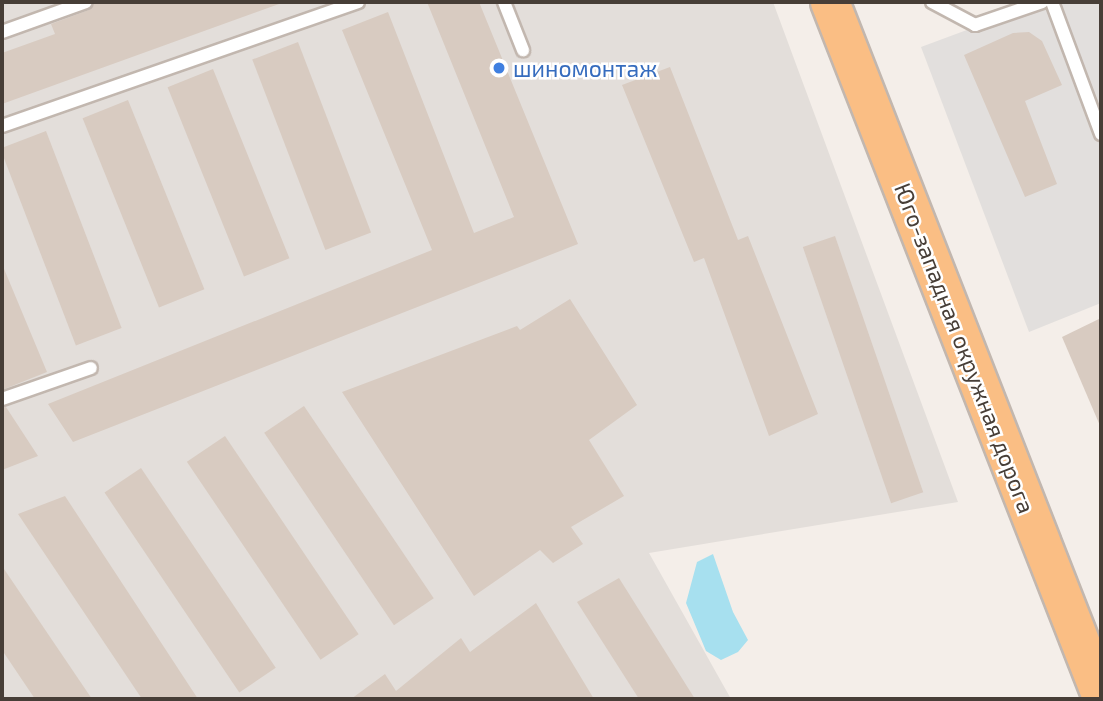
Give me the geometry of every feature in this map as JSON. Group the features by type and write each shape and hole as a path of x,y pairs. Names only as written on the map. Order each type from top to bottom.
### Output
{"highway":[{"name":"Юго-западная окружная дорога","path":"830,2 1101,695"}],"lane":[{"path":"2,32 86,2"},
{"path":"2,126 358,2"},
{"path":"504,2 523,50"},
{"path":"932,2 975,25 1042,2"},
{"path":"1052,2 1101,134"},
{"path":"2,399 91,368"}],"shaded area":[{"path":"2,2 773,2 958,502 649,553 731,699 2,699"},
{"path":"1042,2 1101,2 1101,303 1029,332 921,47"}],"water":[{"path":"713,554 733,612 748,640 738,652 721,660 706,651 686,603 697,562"}],"building":[{"path":"95,2 279,4 2,104 2,53 55,34 51,24 89,10"},
{"path":"427,2 479,2 578,244 73,442 48,404 432,250 342,30 388,12 474,233 514,217"},
{"path":"1029,32 1042,41 1062,85 1025,101 1057,184 1025,197 964,55 1013,33"},
{"path":"298,42 371,232 325,250 252,60"},
{"path":"670,67 738,240 748,236 818,414 769,436 704,258 694,262 622,85"},
{"path":"213,69 289,258 244,277 168,87"},
{"path":"128,100 204,289 159,308 83,118"},
{"path":"46,131 122,328 76,346 2,153 2,148"},
{"path":"835,236 923,492 891,503 803,247"},
{"path":"2,264 47,372 2,390"},
{"path":"570,299 637,405 589,440 624,496 571,527 583,544 553,563 540,550 474,596 342,392 517,326 520,330"},
{"path":"1101,318 1101,428 1062,337"},
{"path":"304,406 434,598 394,625 264,433"},
{"path":"6,407 38,456 2,470 2,408"},
{"path":"225,436 359,634 321,660 187,462"},
{"path":"141,468 276,668 239,692 105,493"},
{"path":"65,496 198,699 142,699 18,514"},
{"path":"2,566 92,699 35,699 2,650"},
{"path":"619,578 695,699 639,699 577,602"},
{"path":"536,603 594,699 351,699 385,674 396,691 461,638 470,652"}],"place":[{"name":"шиномонтаж","path":"499,68"}]}
